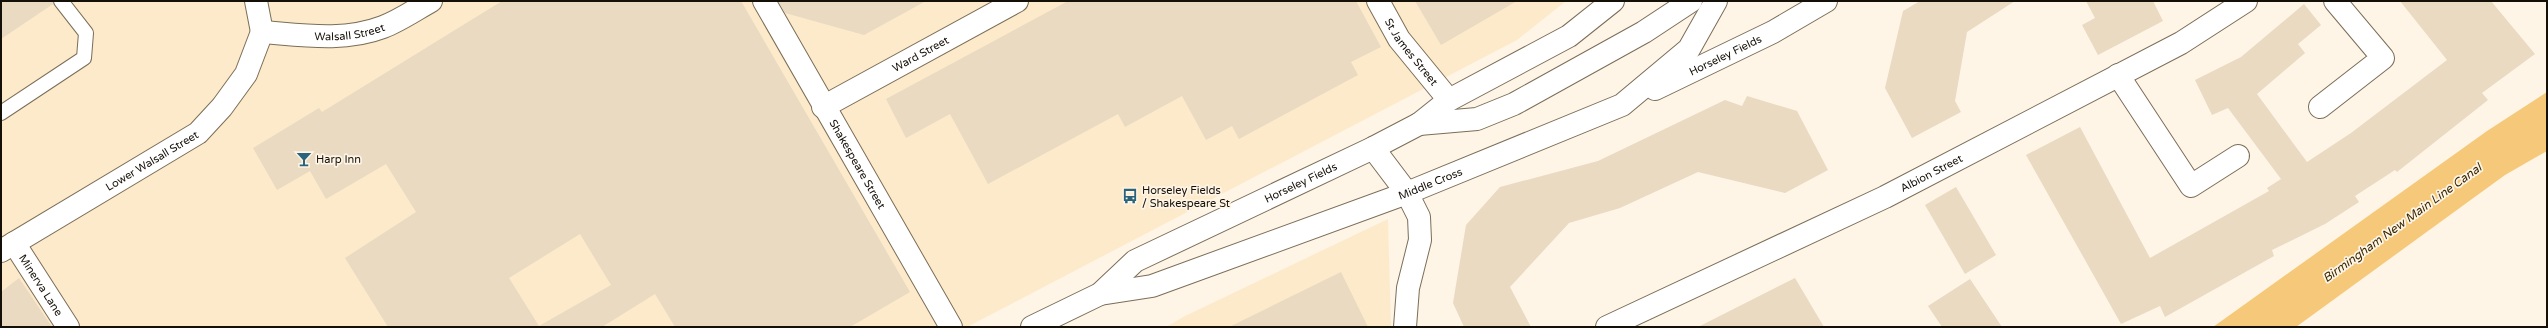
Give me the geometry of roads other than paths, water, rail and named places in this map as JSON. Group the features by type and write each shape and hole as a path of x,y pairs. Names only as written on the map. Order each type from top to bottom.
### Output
{"main road":[{"path":"256,1 262,32"},
{"name":"Walsall Street","path":"262,32 324,36 352,36 383,27 431,1"},
{"name":"Shakespeare Street","path":"764,1 823,107 951,327"},
{"name":"Ward Street","path":"823,107 1017,1"},
{"name":"St James Street","path":"1378,1 1399,39 1449,100"},
{"name":"Horseley Fields","path":"1032,327 1100,294 1135,261 1373,148 1419,124 1449,100 1569,36 1613,1"},
{"path":"1419,124 1477,119 1514,104 1644,32 1691,1"},
{"name":"Middle Cross","path":"1100,294 1152,286 1407,193 1622,105 1689,49 1716,1"},
{"name":"Horseley Fields","path":"1622,105 1773,32 1826,1"},
{"name":"Albion Street","path":"1607,327 1885,197 2118,75 2181,44 2246,1"},
{"path":"2320,107 2383,58 2335,1"},
{"name":"Lower Walsall Street","path":"7,247 198,133 222,108 246,74 262,32"},
{"path":"2118,75 2191,186 2238,156"},
{"path":"1373,148 1407,193 1419,217 1420,240 1408,288 1405,327"},
{"name":"Minerva Lane","path":"7,247 68,327"}],"lane":[{"path":"1,113 84,58 86,33 61,1"}],"water":[{"name":"Birmingham New Main Line Canal","path":"2547,92 2547,151 2505,175 2296,327 2213,327 2487,131"}],"place":[{"name":"Harp Inn","path":"304,159"},
{"name":"Horseley Fields / Shakespeare St","path":"1130,196"}]}
